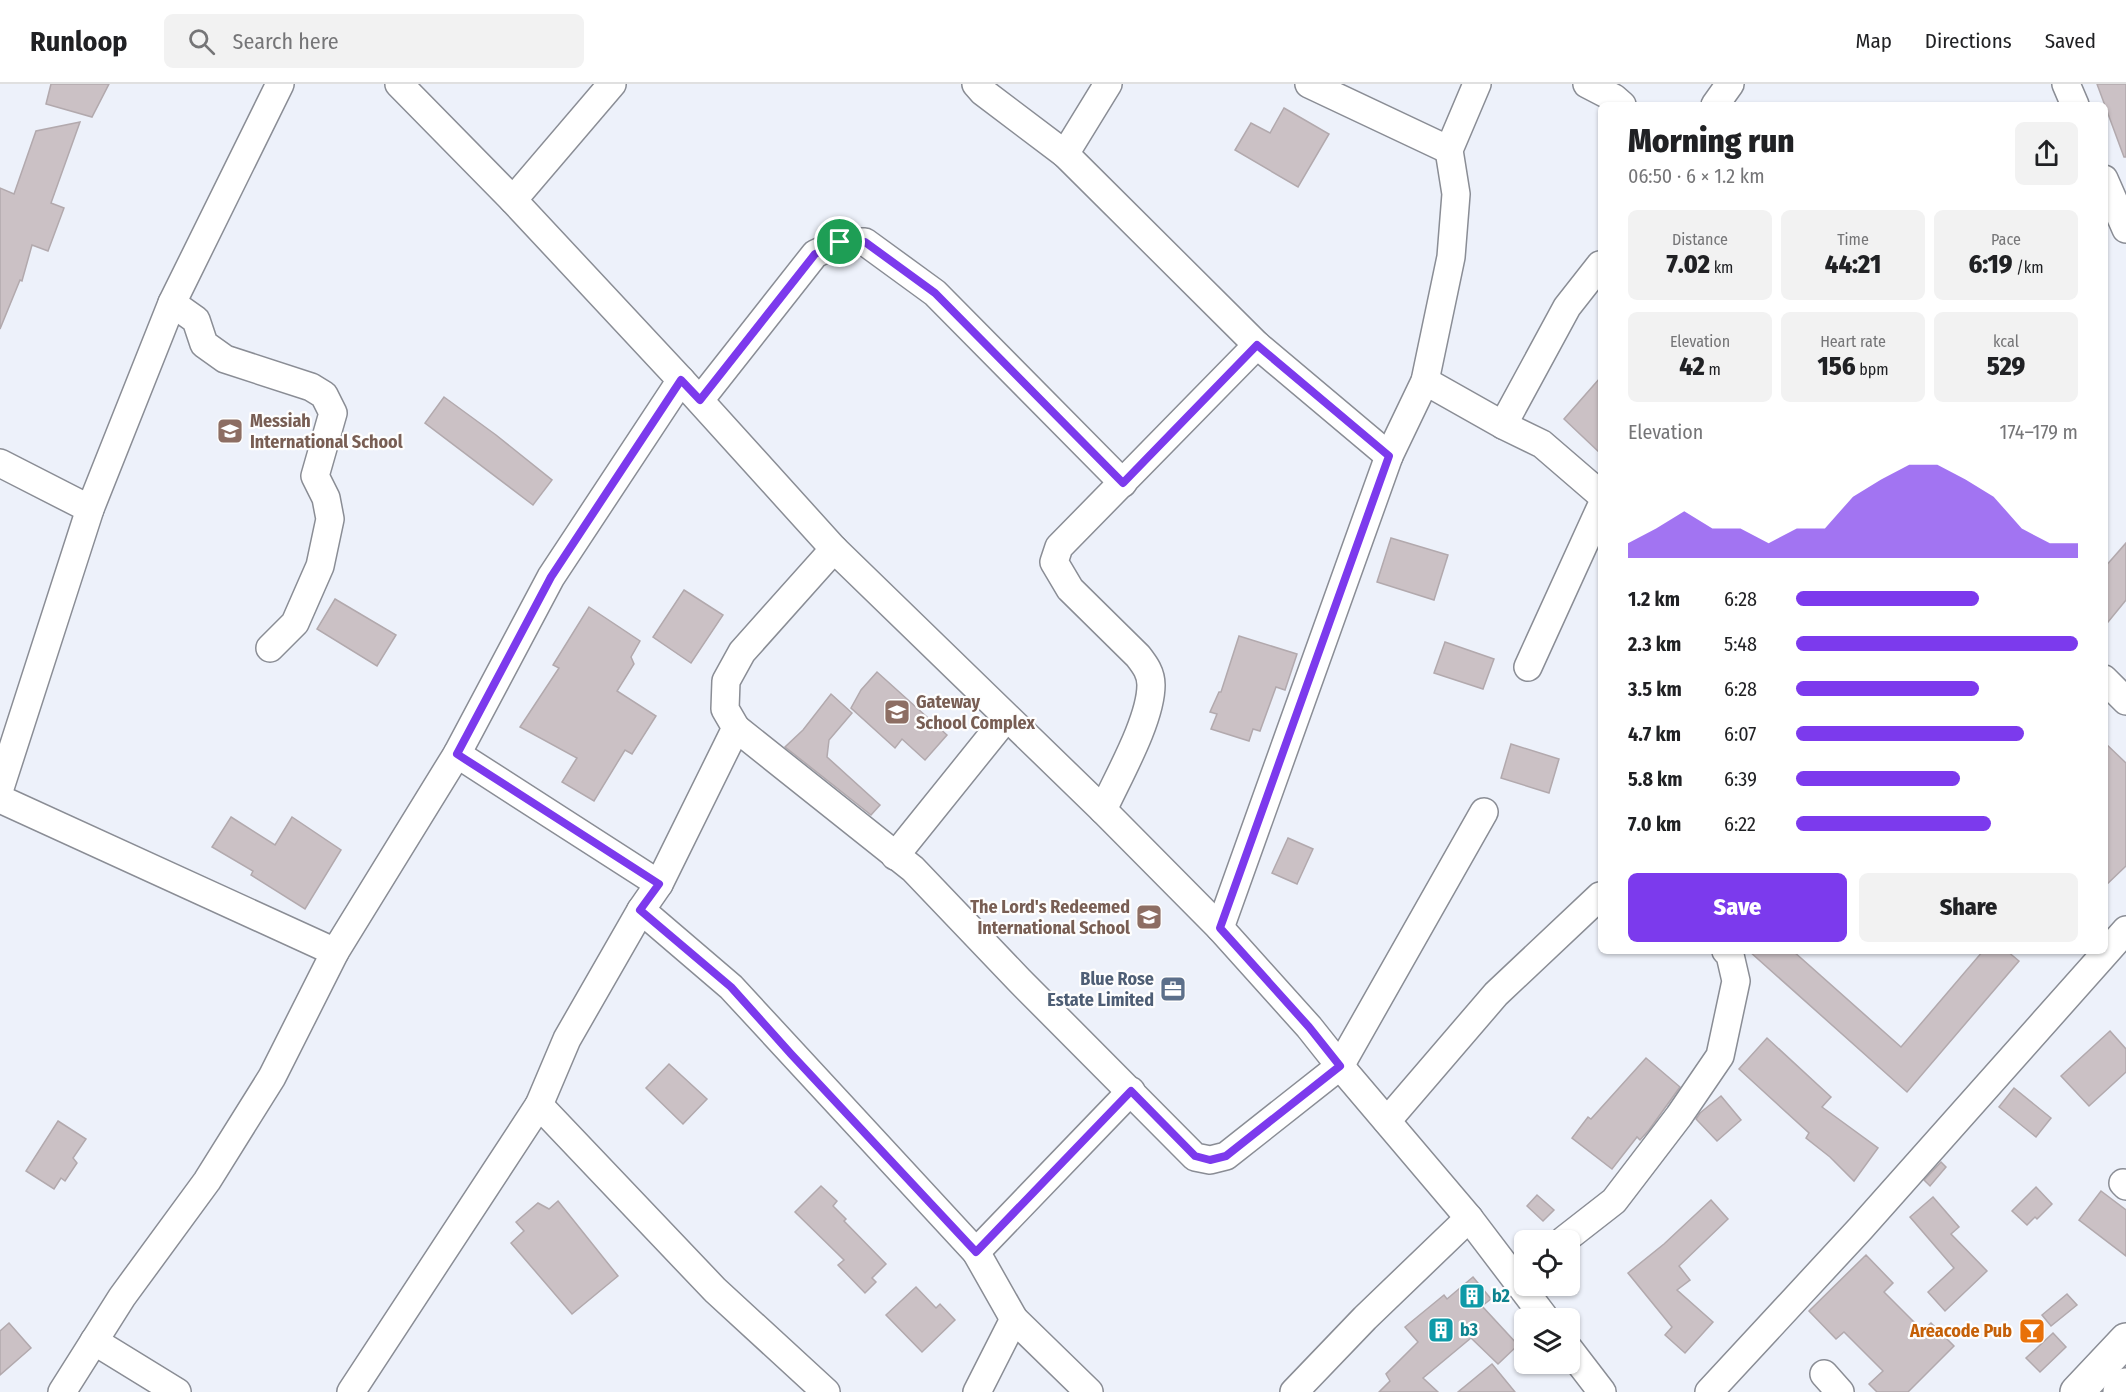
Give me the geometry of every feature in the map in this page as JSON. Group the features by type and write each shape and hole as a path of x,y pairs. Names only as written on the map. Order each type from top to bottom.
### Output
{"highway":[{"path":"2077,1392 2126,1340"},
{"path":"2120,1392 2126,1385"}],"street":[{"path":"0,788 9,729 90,509 172,303 280,84"},
{"path":"399,84 513,200 700,400 834,549 1103,810 1220,928 1309,1027 1514,1269"},
{"path":"513,200 612,84"},
{"path":"976,84 983,92 1065,154 1257,345 1389,456"},
{"path":"1065,154 1108,84"},
{"path":"1309,84 1449,150"},
{"path":"1220,928 1389,456 1425,381 1451,257 1456,194 1449,150 1477,84"},
{"path":"1587,84 1619,102"},
{"path":"1716,102 1730,84"},
{"path":"2066,84 2073,102"},
{"path":"2108,188 2126,229"},
{"path":"700,400 815,254 840,242 865,242 935,293 1123,483"},
{"path":"1503,425 1567,307 1598,268"},
{"path":"172,303 196,320 204,344 225,359 310,387 324,395 333,412 315,476 326,498 330,519 320,566 295,623 270,648"},
{"path":"1103,810 1149,710 1151,683 1148,668 1070,589 1054,562 1059,547 1257,345"},
{"path":"62,1392 122,1297 207,1181 272,1077 334,952 457,754 551,577 681,380"},
{"path":"1425,381 1542,444 1598,492"},
{"path":"0,463 90,509"},
{"path":"1528,667 1598,513"},
{"path":"834,549 742,652 726,681 726,709 736,728 913,869 1195,1156 1210,1160 1226,1156 1340,1066 1484,812"},
{"path":"2108,683 2126,701"},
{"path":"895,856 1006,718"},
{"path":"351,1392 539,1105 567,1039 640,910 659,884 736,728"},
{"path":"457,754 659,884"},
{"path":"0,799 334,952"},
{"path":"1387,1121 1496,994 1598,898"},
{"path":"640,910 731,987 976,1252 1014,1319 1089,1392"},
{"path":"2108,942 2126,930"},
{"path":"1577,1230 1614,1201 1679,1116 1720,1056 1736,981 1729,954"},
{"path":"1709,1392 1860,1229 2021,1049 2082,959"},
{"path":"976,1252 1131,1091"},
{"path":"539,1105 715,1290 819,1390"},
{"path":"1294,1392 1365,1318 1469,1218"},
{"path":"977,1392 1014,1319"},
{"path":"94,1341 177,1392"},
{"path":"1580,1363 1602,1392"}],"building":[{"path":"51,84 109,84 92,117 46,104"},
{"path":"2097,84 2126,84 2126,157 2124,157 2108,114 2108,102 2104,102"},
{"path":"1284,108 1329,134 1298,187 1235,150 1251,123 1270,133"},
{"path":"80,122 51,203 64,208 48,251 32,245 22,281 20,280 0,329 0,188 14,194 36,131"},
{"path":"1598,380 1598,451 1564,419"},
{"path":"444,397 552,480 533,505 425,423"},
{"path":"1391,538 1448,555 1434,600 1377,582"},
{"path":"2126,543 2126,600 2108,622 2108,563"},
{"path":"684,590 723,615 691,663 653,637"},
{"path":"335,599 396,635 377,666 317,629"},
{"path":"589,607 640,641 631,657 634,664 617,691 656,716 632,754 625,750 594,801 562,782 577,758 520,727 559,668 553,665"},
{"path":"1239,636 1297,654 1285,690 1276,687 1260,731 1253,729 1249,741 1211,729 1217,714 1210,712 1221,692"},
{"path":"1445,642 1494,659 1483,689 1434,673"},
{"path":"877,672 947,735 925,760 902,739 895,748 851,708 861,690"},
{"path":"831,694 852,713 829,740 827,757 880,805 871,815 785,747 803,730"},
{"path":"1511,744 1559,759 1549,793 1501,778"},
{"path":"2108,746 2126,763 2126,866 2108,883"},
{"path":"231,817 275,845 292,817 341,850 305,909 251,875 253,871 212,847"},
{"path":"1288,838 1313,849 1297,884 1272,873"},
{"path":"1752,954 1796,954 1901,1047 1980,954 2011,954 2019,961 1907,1092"},
{"path":"2110,1031 2126,1049 2126,1072 2089,1106 2061,1076"},
{"path":"1767,1038 1831,1097 1822,1107 1878,1148 1854,1181 1830,1157 1806,1138 1809,1133 1739,1069"},
{"path":"1646,1058 1680,1087 1649,1130 1640,1140 1637,1137 1612,1169 1572,1138 1588,1117 1591,1119"},
{"path":"669,1064 707,1099 683,1124 646,1088"},
{"path":"2014,1088 2051,1118 2036,1137 1999,1107"},
{"path":"1721,1096 1741,1120 1717,1141 1696,1119"},
{"path":"58,1121 86,1139 73,1158 77,1163 65,1181 61,1178 54,1189 26,1171"},
{"path":"1941,1162 1946,1167 1930,1186 1924,1180"},
{"path":"821,1186 837,1201 833,1206 846,1219 844,1221 886,1264 872,1278 876,1282 865,1293 838,1265 844,1260 795,1212"},
{"path":"2036,1187 2052,1204 2037,1219 2035,1217 2027,1225 2012,1211"},
{"path":"2101,1191 2126,1210 2126,1256 2079,1220"},
{"path":"1537,1195 1554,1210 1543,1221 1527,1206"},
{"path":"1933,1197 1959,1227 1951,1234 1987,1271 1945,1311 1928,1292 1954,1268 1910,1217"},
{"path":"1711,1200 1728,1219 1679,1266 1690,1280 1677,1290 1713,1322 1685,1353 1665,1335 1672,1327 1628,1273 1664,1244"},
{"path":"558,1201 618,1276 572,1314 511,1243 524,1231 516,1222 538,1203 549,1209"},
{"path":"1866,1255 1893,1283 1884,1292 1923,1331 1931,1323 1954,1346 1908,1392 1877,1392 1869,1384 1883,1371 1844,1332 1836,1339 1809,1311"},
{"path":"1473,1277 1491,1299 1482,1306 1514,1341 1514,1349 1498,1364 1471,1338 1423,1378 1438,1392 1379,1392 1390,1381 1386,1374 1418,1342 1405,1327 1444,1295 1447,1299"},
{"path":"916,1287 936,1308 940,1304 955,1320 922,1352 886,1315"},
{"path":"2067,1294 2077,1305 2051,1326 2042,1315"},
{"path":"9,1323 31,1348 0,1375 0,1331"},
{"path":"2053,1333 2066,1347 2040,1372 2026,1358"},
{"path":"1492,1364 1515,1392 1458,1392"}],"place":[{"name":"Messiah International School","path":"230,431"},
{"name":"Gateway School Complex","path":"897,712"},
{"name":"The Lord's Redeemed International School","path":"1149,917"},
{"name":"Blue Rose Estate Limited","path":"1173,989"},
{"name":"b2","path":"1472,1296"},
{"name":"b3","path":"1441,1330"},
{"name":"Areacode Pub","path":"2032,1331"}],"route":[{"path":"840,242 865,242 935,293 1123,483 1257,345 1389,456 1220,928 1309,1027 1340,1066 1226,1156 1210,1160 1195,1156 1131,1091 976,1252 731,987 640,910 659,884 457,754 551,577 681,380 700,400 815,254 840,242"}]}
